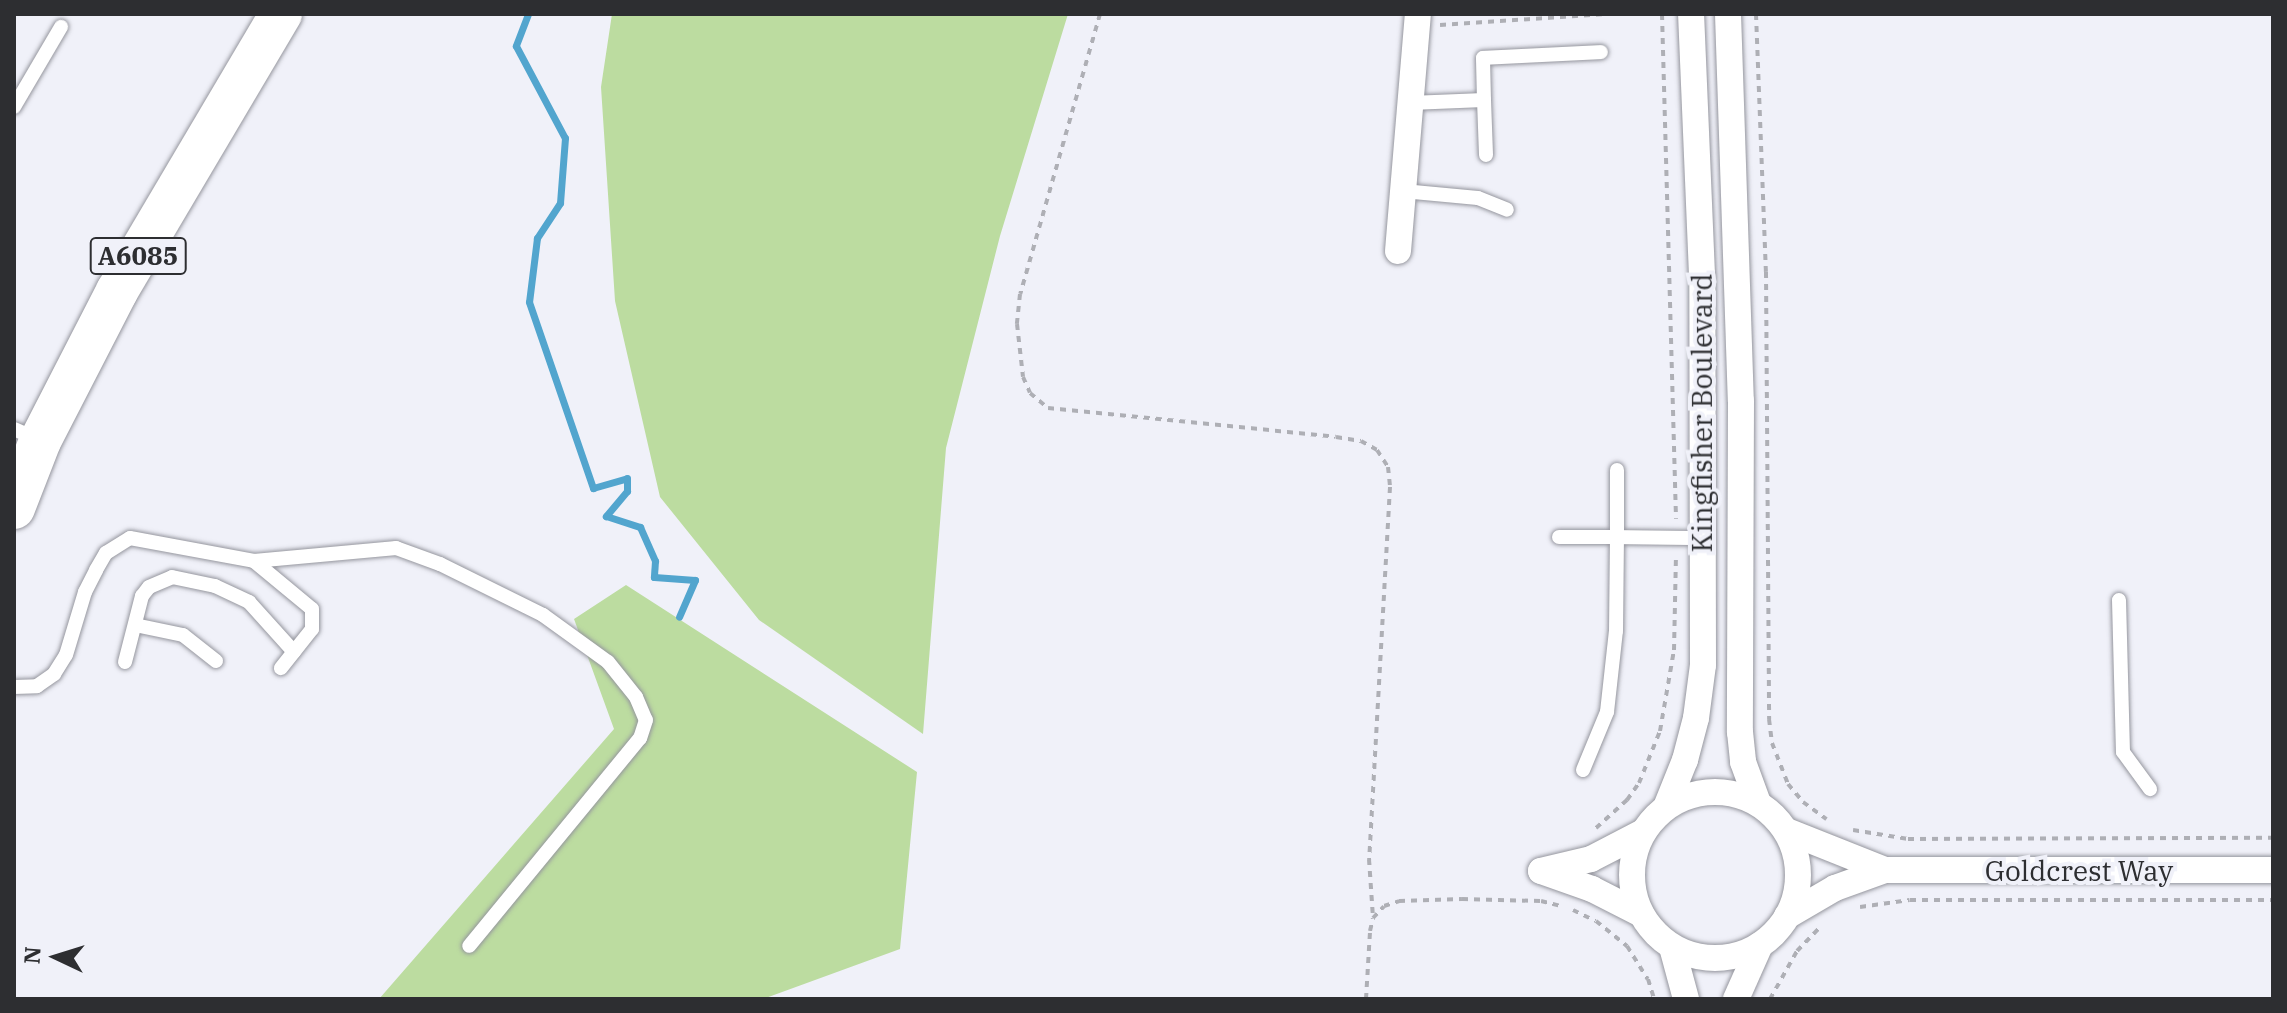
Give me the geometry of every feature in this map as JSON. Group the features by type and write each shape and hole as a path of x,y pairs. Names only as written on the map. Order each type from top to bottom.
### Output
{"main road":[{"name":"A6085","path":"14,508 27,435 117,291 281,14"}],"street":[{"name":"Kingfisher Boulevard","path":"1666,807 1685,760 1700,696 1704,538 1702,275 1691,14"},
{"name":"Kingfisher Boulevard","path":"1728,14 1741,401 1740,732 1743,762 1758,803"},
{"path":"1398,251 1410,103 1426,20"},
{"path":"1641,914 1631,873 1635,848 1643,832 1666,807 1682,797 1711,791 1740,795 1758,803 1787,831 1885,870"},
{"path":"1787,831 1798,866 1798,883 1787,916"},
{"path":"1643,832 1591,859 1541,871 1592,889 1641,914 1672,947 1686,999"},
{"path":"1736,999 1760,945 1787,916 1835,888 1885,870"},
{"name":"Goldcrest Way","path":"1885,870 2273,870"},
{"path":"1672,947 1709,958 1727,958 1760,945"}],"lane":[{"path":"14,107 61,27"},
{"path":"1486,155 1483,58 1601,52"},
{"path":"1410,103 1484,100"},
{"path":"1403,191 1478,198 1507,210"},
{"path":"1583,770 1607,712 1616,631 1617,470"},
{"path":"1559,537 1704,538"},
{"path":"14,687 37,686 54,674 66,655 85,592 96,570 106,553 130,538 254,561 396,548 440,564 543,615 608,662 636,697 646,720 640,738 469,946"},
{"path":"254,561 312,609 312,629 281,668"},
{"path":"125,662 142,596 149,587 172,577 215,586 249,602 294,652"},
{"path":"2119,600 2123,752 2150,789"},
{"path":"135,625 183,635 216,661"}],"path":[{"path":"1100,14 1020,294 1017,324 1023,377 1030,393 1048,408 1361,441 1377,450 1388,467 1390,487 1369,859 1373,918 1366,999"},
{"path":"1426,20 1606,14"},
{"path":"1584,834 1614,814 1639,783 1660,731 1674,650 1676,538 1662,14"},
{"path":"1769,692 1770,730 1782,770 1795,794 1829,820"},
{"path":"1851,829 1908,839 2273,838"},
{"path":"1373,918 1384,906 1399,901 1462,899 1553,903 1583,914 1618,936 1638,961 1654,999"},
{"path":"1854,908 1881,902 2273,900"},
{"path":"1770,999 1797,951 1825,923"}],"green space":[{"path":"612,14 1068,14 1000,236 946,448 923,734 759,620 660,497 615,301 601,87"},
{"path":"626,585 917,772 900,949 763,999 379,999 614,729 574,619"}],"waterway":[{"path":"528,14 516,46 565,138 560,203 537,238 529,302 593,488 627,478 627,491 606,516 640,527 655,561 654,577 695,580 679,617"}]}
